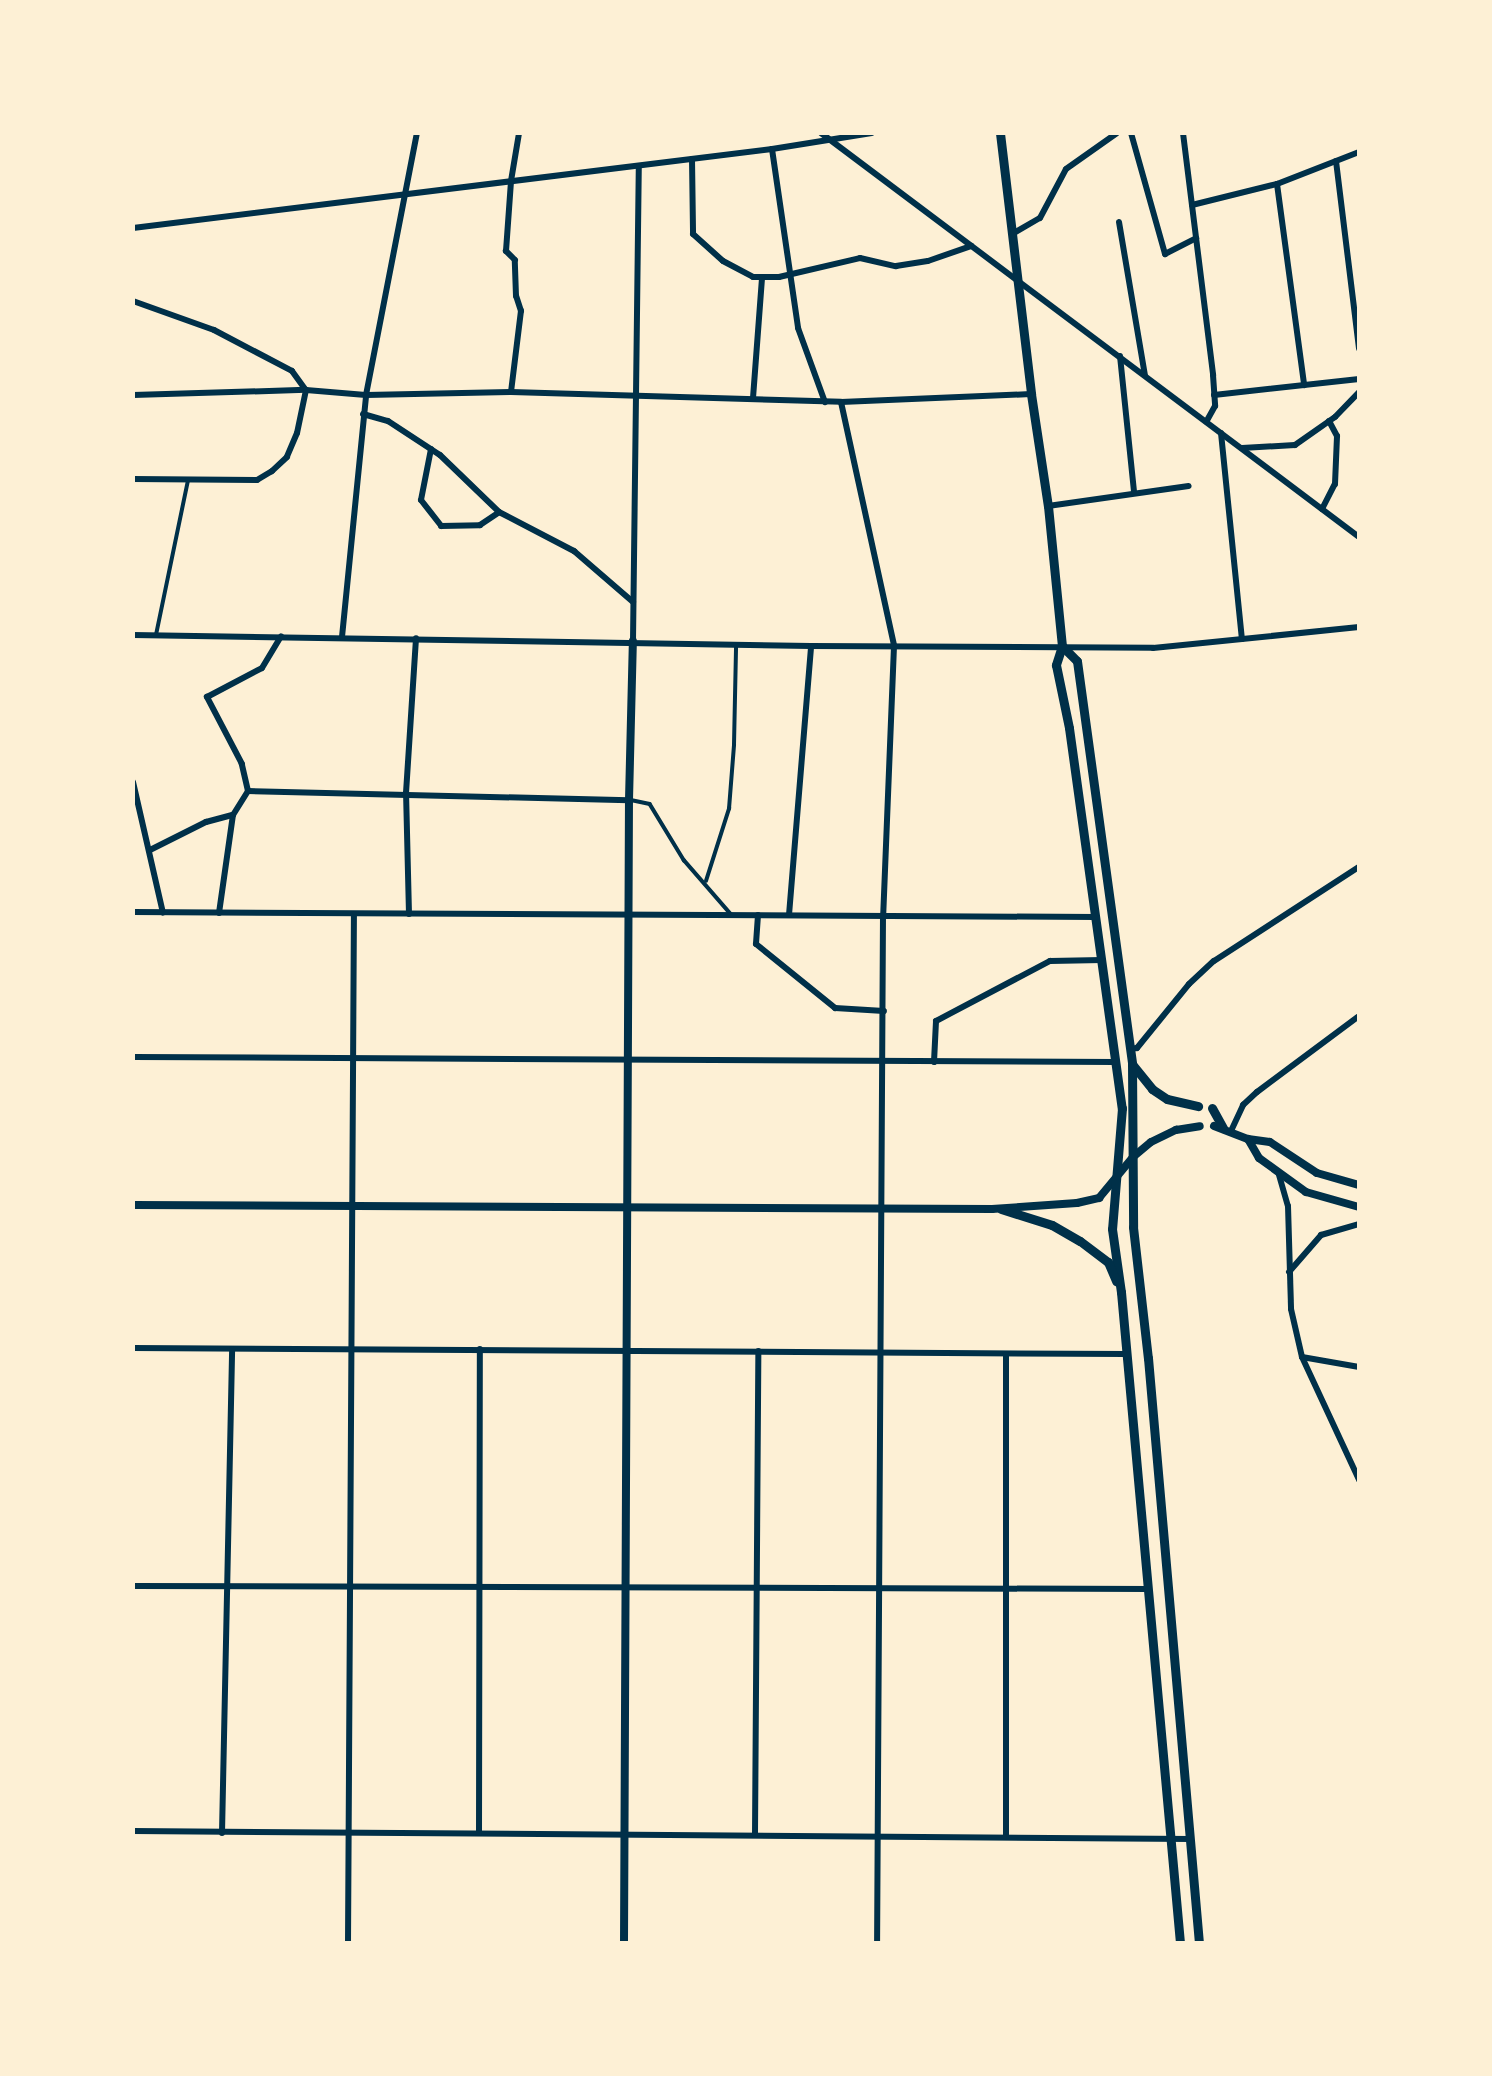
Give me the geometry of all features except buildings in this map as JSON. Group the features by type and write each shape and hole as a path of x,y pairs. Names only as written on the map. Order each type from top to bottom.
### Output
{"main road":[{"path":"1000,133 1031,394 1048,506 1062,646 1056,665 1069,728 1122,1108 1112,1229 1121,1292 1180,1943"},
{"path":"1062,646 1077,661 1132,1064 1133,1227 1149,1358 1199,1943"},
{"path":"1132,1064 1152,1089 1167,1099 1198,1106"},
{"path":"1212,1108 1223,1128"},
{"path":"1001,1209 1052,1225 1080,1241 1108,1262 1121,1292"}],"street":[{"path":"342,637 363,414 417,133"},
{"path":"511,392 521,311 516,296 515,260 506,251 511,181 519,133"},
{"path":"821,133 1359,537"},
{"path":"133,228 772,149 872,133"},
{"path":"1012,234 1040,218 1066,169 1117,133"},
{"path":"1131,133 1166,254 1196,238"},
{"path":"1183,133 1214,395 1214,405 1206,422"},
{"path":"772,149 798,328 825,402"},
{"path":"1192,205 1277,184 1359,152"},
{"path":"692,159 693,234 723,261 753,277 790,274 860,258 896,266 928,261 971,246"},
{"path":"1336,161 1359,349"},
{"path":"624,1943 630,1059 629,800 639,166"},
{"path":"1277,184 1304,385"},
{"path":"1119,222 1145,375"},
{"path":"753,398 762,277"},
{"path":"133,301 214,330 292,371 306,390 297,433 287,457 257,480 133,479"},
{"path":"1120,356 1134,492"},
{"path":"1214,395 1359,379"},
{"path":"133,395 306,390 366,395 511,392 841,402 1031,394"},
{"path":"1241,448 1295,445 1329,421 1359,392"},
{"path":"841,402 894,646 883,915 877,1943"},
{"path":"363,414 388,421 431,449 499,512 573,551 633,602"},
{"path":"1322,509 1335,484 1336,436 1329,421"},
{"path":"1221,433 1242,639"},
{"path":"431,449 421,500 442,526 480,525 499,512"},
{"path":"1048,506 1189,486"},
{"path":"133,635 633,641 811,646 1153,648 1359,626"},
{"path":"219,913 233,815 248,791 242,764 207,697 262,668 282,636"},
{"path":"409,914 406,793 416,638"},
{"path":"789,915 811,646"},
{"path":"133,782 163,913"},
{"path":"248,791 629,800"},
{"path":"150,850 206,822 233,815"},
{"path":"1130,1049 1137,1048 1189,984 1214,961 1359,867"},
{"path":"133,912 1096,918"},
{"path":"348,1943 355,1206 354,914"},
{"path":"758,915 756,944 835,1008 884,1011"},
{"path":"934,1062 936,1021 1050,961 1102,960"},
{"path":"1359,1016 1257,1092 1223,1128 1248,1139 1270,1142 1317,1173 1359,1185"},
{"path":"133,1057 1115,1062"},
{"path":"133,1205 1001,1209 1077,1203 1098,1198 1133,1157 1151,1142 1176,1129 1200,1126"},
{"path":"1248,1139 1259,1158 1306,1192 1359,1208"},
{"path":"1279,1175 1288,1206 1291,1309 1303,1357 1359,1480"},
{"path":"1289,1272 1321,1235 1359,1224"},
{"path":"133,1348 1126,1354"},
{"path":"222,1833 225,1586 232,1349"},
{"path":"480,1349 480,1833"},
{"path":"755,1834 758,1351"},
{"path":"1006,1355 1006,1837"},
{"path":"1303,1357 1359,1367"},
{"path":"133,1586 1149,1589"},
{"path":"133,1831 1191,1839"}],"lane":[{"path":"156,635 188,479"},
{"path":"706,881 729,809 734,745 736,644"},
{"path":"629,800 650,804 684,860 706,881 733,916"}]}
